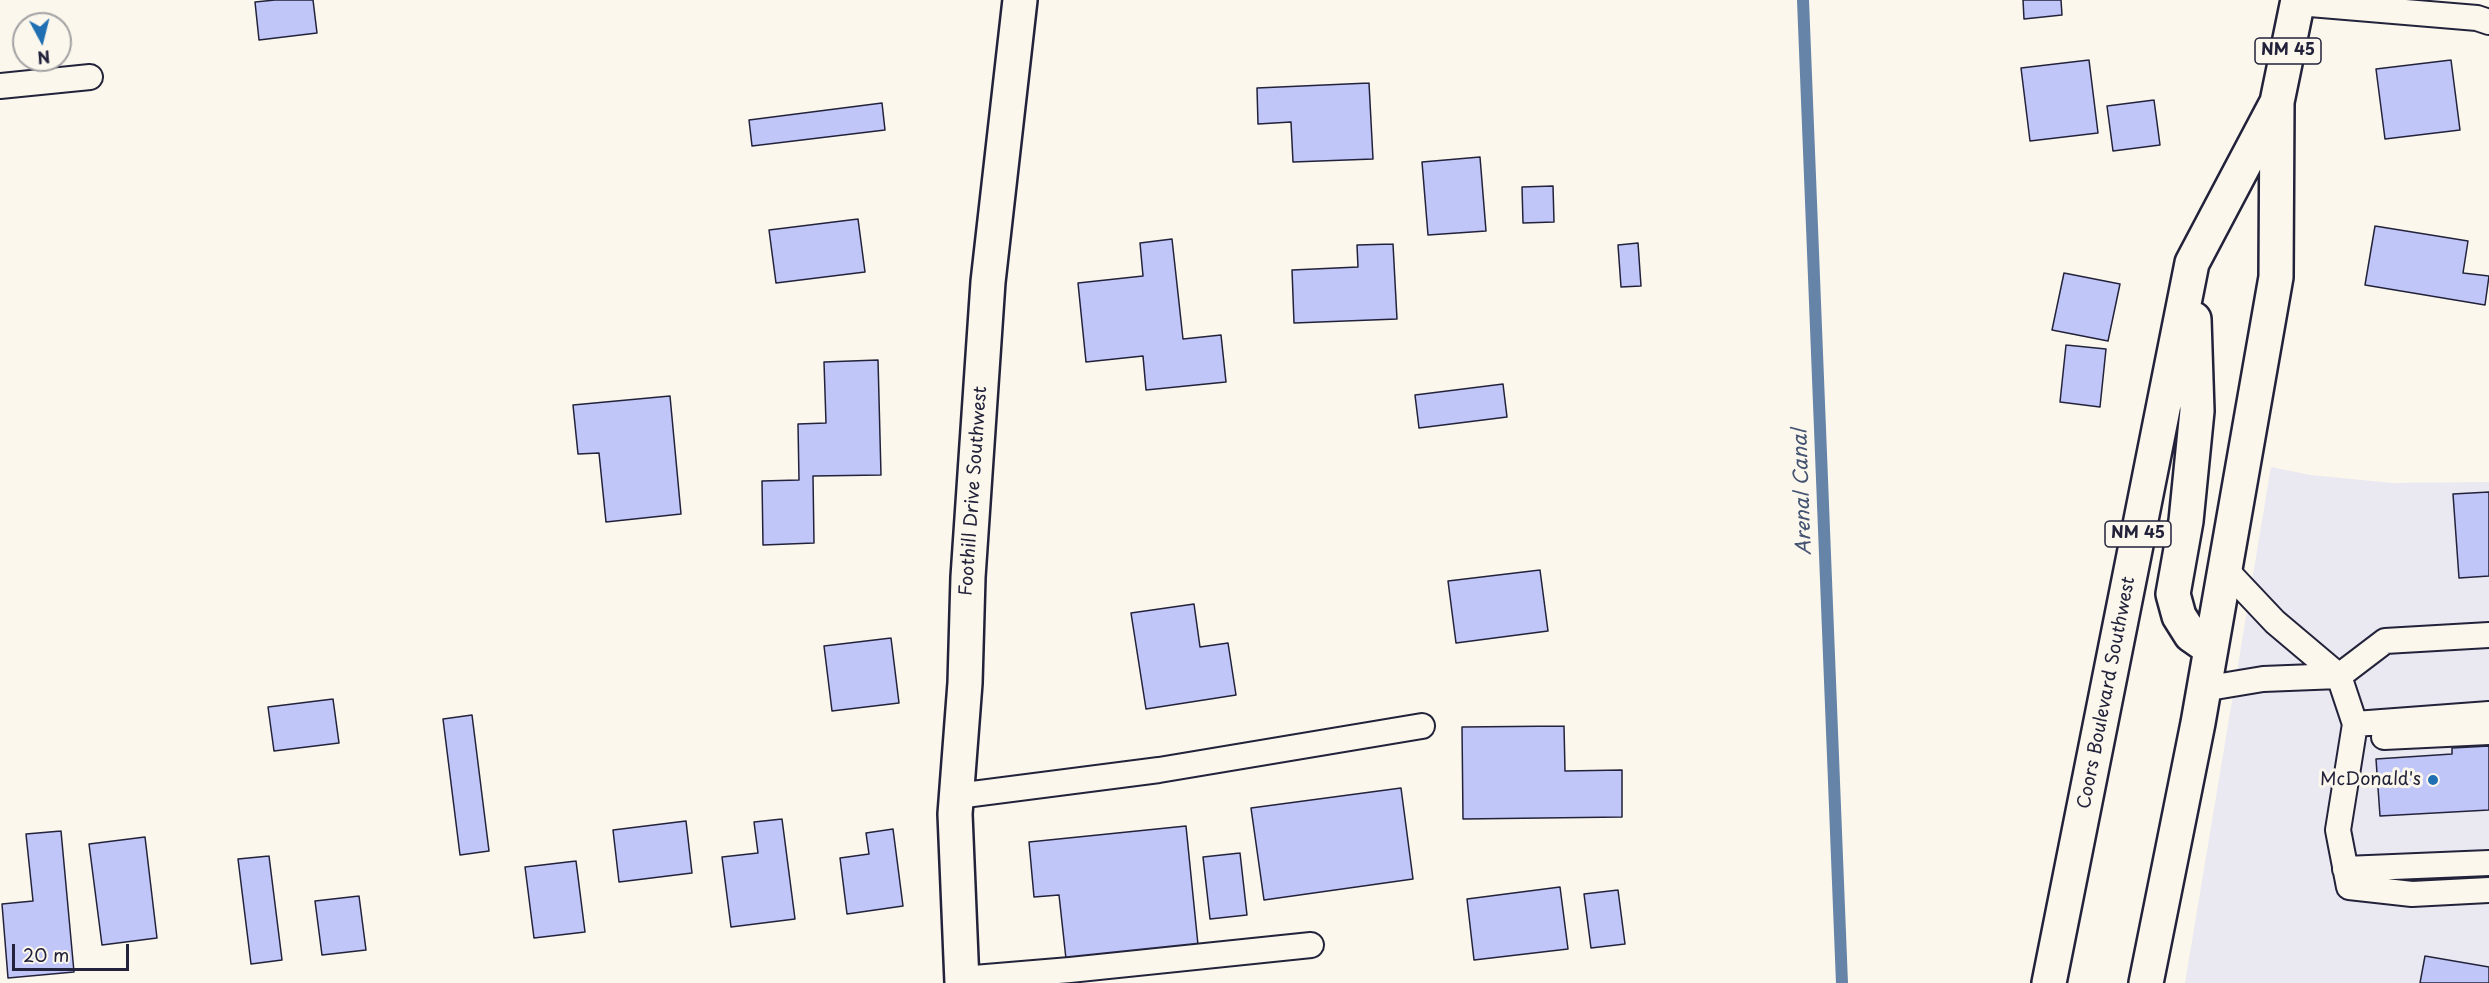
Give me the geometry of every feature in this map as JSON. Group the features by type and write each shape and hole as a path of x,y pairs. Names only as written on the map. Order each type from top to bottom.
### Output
{"main road":[{"name":"Foothill Drive Southwest","path":"962,981 955,814 965,683 968,578 988,282 1020,0"},
{"name":"Coors Boulevard Southwest","path":"2148,982 2211,649 2276,277 2277,102 2298,1"},
{"name":"Coors Boulevard Southwest","path":"2049,983 2192,263 2277,102"},
{"path":"2192,263 2197,411 2186,520 2173,594 2179,616 2191,635 2211,649"}],"lane":[{"path":"2298,1 2485,18"},
{"path":"0,86 90,77"},
{"path":"2225,569 2275,622 2339,676 2354,731 2338,831 2349,886 2412,894 2489,890"},
{"path":"2203,689 2263,679 2339,676 2385,641 2489,635"},
{"path":"2354,731 2489,714"},
{"path":"957,796 1159,770 1422,726"},
{"path":"2354,731 2489,732"},
{"path":"2345,869 2489,863"},
{"path":"962,981 1311,945"}],"shaded area":[{"path":"2271,467 2310,475 2392,483 2489,482 2489,983 2185,983"}],"building":[{"path":"313,0 317,33 259,40 255,2"},
{"path":"2023,0 2061,0 2062,15 2024,19"},
{"path":"2089,60 2098,133 2030,141 2021,68"},
{"path":"2451,60 2460,130 2385,139 2376,69"},
{"path":"1369,83 1373,159 1293,162 1291,122 1258,124 1257,88"},
{"path":"2154,100 2160,145 2113,151 2107,106"},
{"path":"882,103 885,130 752,146 749,120"},
{"path":"1480,157 1486,231 1428,235 1422,162"},
{"path":"1553,186 1554,222 1523,223 1522,187"},
{"path":"858,219 865,272 776,283 769,230"},
{"path":"2375,226 2468,241 2463,273 2489,276 2485,305 2365,285"},
{"path":"1172,239 1183,339 1221,335 1226,382 1146,390 1143,356 1086,362 1078,283 1143,276 1140,243"},
{"path":"1638,243 1641,286 1621,287 1618,245"},
{"path":"1393,244 1397,319 1294,323 1292,270 1358,267 1357,245"},
{"path":"2064,273 2120,284 2108,341 2052,330"},
{"path":"2066,345 2106,349 2100,407 2060,402"},
{"path":"878,360 881,475 813,476 814,543 763,545 762,481 799,480 798,424 826,423 824,362"},
{"path":"1503,384 1507,417 1419,428 1415,395"},
{"path":"670,396 681,514 606,522 599,453 578,454 573,405"},
{"path":"2489,492 2489,576 2459,578 2453,494"},
{"path":"1540,570 1548,631 1456,643 1448,581"},
{"path":"1194,604 1200,647 1228,643 1236,695 1146,709 1131,613"},
{"path":"891,638 899,703 832,711 824,646"},
{"path":"333,699 339,743 274,751 268,707"},
{"path":"472,715 489,851 460,855 443,719"},
{"path":"1564,726 1565,771 1622,770 1622,817 1463,819 1462,727"},
{"path":"2489,746 2489,810 2380,816 2376,759 2452,754 2452,748"},
{"path":"1401,788 1413,879 1264,900 1251,808"},
{"path":"782,819 795,919 731,927 722,857 758,853 754,822"},
{"path":"686,821 692,873 619,882 613,830"},
{"path":"1186,826 1198,945 1066,959 1059,895 1034,897 1029,842"},
{"path":"893,829 903,906 847,914 840,858 869,854 866,833"},
{"path":"61,831 74,972 8,978 2,904 33,901 26,834"},
{"path":"145,837 157,938 102,945 89,844"},
{"path":"1240,853 1247,915 1210,919 1203,857"},
{"path":"269,856 282,960 251,964 238,859"},
{"path":"576,861 585,932 534,938 525,867"},
{"path":"1560,887 1568,949 1474,960 1467,899"},
{"path":"1618,890 1625,944 1591,948 1584,894"},
{"path":"359,896 366,950 322,955 315,901"},
{"path":"2425,956 2489,967 2489,983 2420,983"}],"waterway":[{"name":"Arenal Canal","path":"1803,0 1842,983"}],"place":[{"name":"McDonald's","path":"2433,780"}]}
